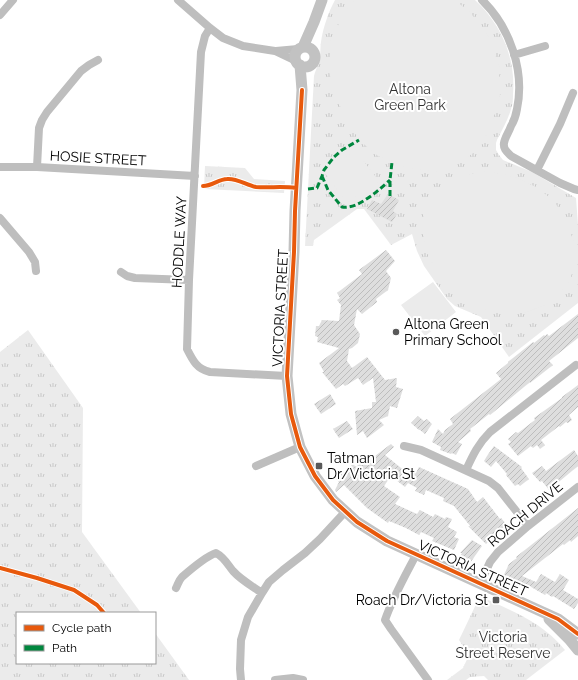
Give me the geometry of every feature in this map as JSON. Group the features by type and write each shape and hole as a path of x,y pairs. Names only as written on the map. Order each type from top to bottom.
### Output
{"street":[{"path":"0,15 13,0"},
{"path":"178,0 210,28 224,38 243,46 275,51 309,47 314,51"},
{"path":"302,64 295,55 301,48 314,22 322,0"},
{"path":"482,0 491,9 503,27 509,40 518,72 519,92 517,109 512,126 504,142 506,151 511,156 560,183 578,190"},
{"path":"275,51 302,64 314,62 314,22"},
{"name":"HODDLE WAY","path":"210,28 202,43 201,52 189,280 187,349 198,367 210,372 287,376"},
{"path":"514,55 545,46"},
{"path":"37,167 42,120 81,71 89,64 98,60"},
{"name":"VICTORIA STREET","path":"302,64 302,90 287,376 291,414 300,447 315,476 333,500 356,522 386,541 558,619 575,633 578,650"},
{"path":"537,170 560,124 573,93"},
{"name":"HOSIE STREET","path":"0,167 37,167 195,176"},
{"path":"0,218 29,252 35,262 36,271"},
{"path":"120,272 135,278 189,280"},
{"path":"466,470 476,449 490,432 576,365"},
{"path":"404,446 421,450 489,481 498,488 528,526"},
{"path":"256,466 300,447"},
{"name":"ROACH DRIVE","path":"480,584 490,562 498,552 528,526 578,487"},
{"path":"241,680 241,640 248,617 262,593 269,582 305,553 345,512"},
{"path":"176,588 182,577 212,554 216,553 221,556 234,572 245,582 262,593"},
{"path":"416,555 388,610 386,620 428,680"},
{"path":"275,680 293,678 303,680"}],"green space":[{"name":"Altona Green Park","path":"335,0 475,0 492,20 505,42 512,68 513,98 508,117 496,143 496,150 503,160 532,172 576,198 578,225 578,303 509,357 481,317 455,306 447,299 424,266 417,251 412,234 391,245 364,209 357,209 314,240 313,246 305,246 314,76 320,59 324,26"},
{"path":"355,0 454,0 469,11 488,36 499,65 500,96 492,123 480,148 461,162 438,172 406,168 378,156 359,140 335,97 329,71 331,39 346,10"},
{"path":"355,150 379,181 347,203 324,172"},
{"path":"205,166 245,168 254,179 285,181 284,193 204,189"},
{"path":"482,171 515,177 536,187 553,200 566,219 573,240 575,260 570,281 545,305 524,313 498,313 472,305 452,291 437,273 427,252 422,228 425,206 437,190 458,177"},
{"path":"433,282 456,312 425,336 401,305"},
{"path":"28,330 83,408 82,532 140,612 16,612 16,664 156,664 156,634 189,680 0,680 0,352"},
{"name":"Victoria Street Reserve","path":"480,596 515,612 536,624 556,640 565,650 526,680 488,680 484,676 470,677 466,680 447,680 463,668 469,655 459,640"}],"building":[{"path":"388,194 399,200 393,211 397,214 392,222 367,209 372,200 381,204"},
{"path":"386,250 395,261 386,271 391,278 388,290 376,299 377,302 362,314 357,309 354,325 360,334 358,343 349,349 347,361 352,368 367,357 385,380 397,378 396,387 403,389 397,408 390,406 388,416 379,420 384,425 367,438 363,431 357,435 355,411 372,408 372,402 376,402 373,378 363,385 358,378 345,386 343,384 336,389 322,372 324,372 319,363 339,348 317,342 318,337 315,336 316,326 319,326 322,320 339,321 341,305 337,300 340,298 337,293 362,274 359,270"},
{"path":"578,314 578,338 549,361 553,365 470,429 471,431 458,442 462,444 456,455 440,450 441,447 432,442 438,429 443,434 445,430 453,424 450,419 501,379 496,373 508,362 533,342 534,343 544,335 545,336 547,334 549,336"},
{"path":"578,385 578,407 569,415 572,420 568,423 566,422 560,427 559,426 541,440 545,445 540,449 537,445 533,448 531,446 518,456 508,444 511,442 508,439 535,420 534,418"},
{"path":"330,394 336,404 321,414 314,404"},
{"path":"418,416 424,421 427,419 432,424 425,434 411,423"},
{"path":"347,421 353,429 339,438 333,429"},
{"path":"391,444 394,447 385,455 406,472 409,468 416,473 419,467 468,489 477,502 483,497 500,519 501,518 507,525 486,544 468,526 471,527 454,506 443,501 444,498 426,490 424,495 415,491 417,488 408,483 405,487 391,476 384,486 400,497 395,504 417,514 420,510 433,517 435,514 445,519 446,517 452,519 448,527 457,532 454,537 459,539 454,550 432,541 434,538 421,532 419,535 389,521 388,523 367,508 344,485 336,492 335,490 339,482 336,479 353,464 356,467 361,462 363,465"},
{"path":"494,446 522,467 521,468 529,479 520,486 518,484 515,486 496,461 491,467 484,461"},
{"path":"574,450 578,456 578,466 549,490 542,481 540,482 532,473 542,466 546,471"},
{"path":"578,508 578,536 571,542 570,540 564,545 563,544 522,576 536,582 541,574 555,582 560,574 569,580 563,590 578,599 578,603 574,609 553,596 552,597 546,593 545,595 526,584 524,588 502,579 509,564 517,558 516,557"},
{"path":"472,540 482,546 470,563 460,556 462,553 460,553"}],"marked path":[{"path":"308,189 317,188 324,170 334,157 342,150 359,140"},
{"path":"390,196 392,162"},
{"path":"322,176 328,190 342,207 348,207 361,202 374,194 390,180"}],"cycle path":[{"path":"302,90 287,376 291,414 300,447 315,476 333,500 357,522 387,541 558,619 578,634"},
{"path":"203,186 224,179 231,179 256,187 296,188"},
{"path":"0,568 74,590 97,605 103,612"}],"place":[{"name":"Altona Green Primary School","path":"396,332"},
{"name":"Tatman Dr/Victoria St","path":"319,466"},
{"name":"Roach Dr/Victoria St","path":"496,600"}]}
